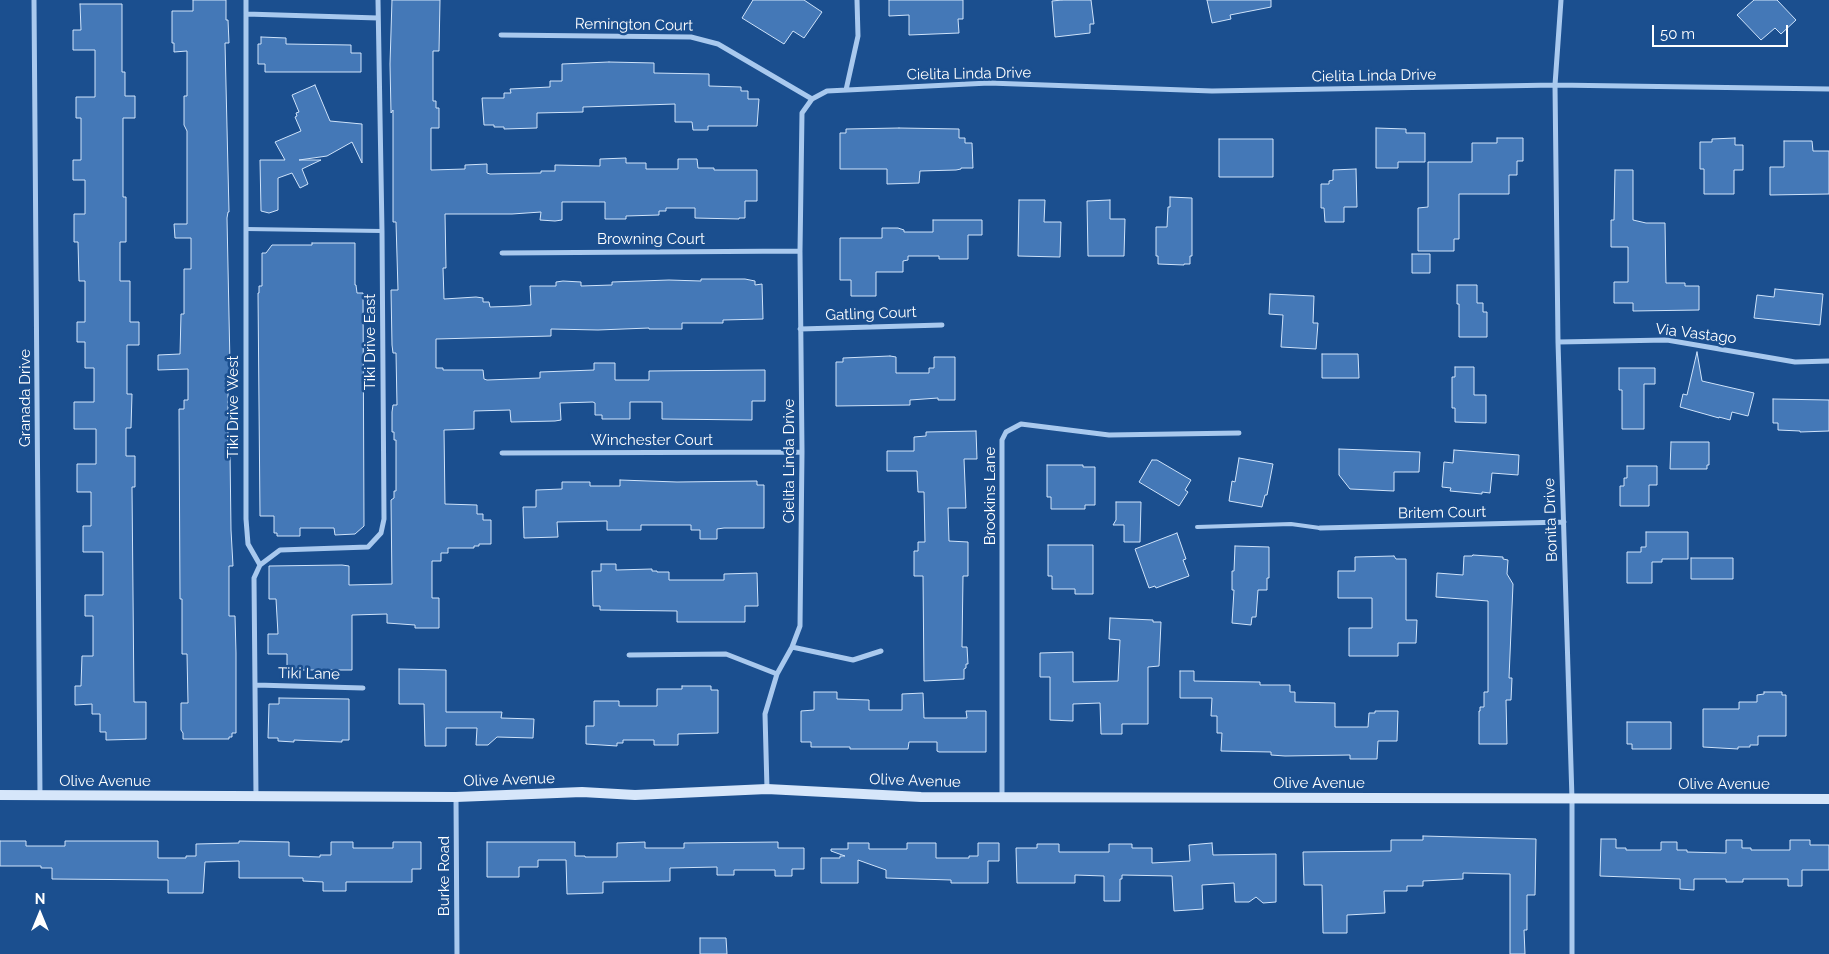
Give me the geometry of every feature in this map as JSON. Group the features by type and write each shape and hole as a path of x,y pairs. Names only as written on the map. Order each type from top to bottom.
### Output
{"main road":[{"name":"Olive Avenue","path":"0,795 456,797 582,792 636,795 767,789 921,797 1829,799"}],"street":[{"name":"Granada Drive","path":"34,0 40,795"},
{"name":"Tiki Drive West","path":"246,0 246,518 248,544 260,565"},
{"name":"Tiki Drive East","path":"260,565 280,550 368,547 381,533 384,518 378,0"},
{"path":"846,90 858,36 857,0"},
{"name":"Bonita Drive","path":"1561,0 1555,85 1558,342 1572,799 1572,954"},
{"path":"246,14 378,18"},
{"name":"Remington Court","path":"501,35 691,37 718,44 812,99"},
{"name":"Cielita Linda Drive","path":"767,789 765,714 777,674 792,647 800,626 802,113 812,99 827,91 989,83 1212,91 1555,85 1829,89"},
{"name":"Browning Court","path":"502,253 800,251"},
{"name":"Gatling Court","path":"800,329 942,324"},
{"name":"Via Vastago","path":"1558,342 1667,340 1795,362 1829,361"},
{"name":"Brookins Lane","path":"1002,797 1002,440 1006,432 1022,424 1109,436 1239,433"},
{"name":"Winchester Court","path":"502,453 802,452"},
{"name":"Britem Court","path":"1320,528 1564,522"},
{"path":"256,796 254,578 260,565"},
{"path":"792,647 853,660 881,651"},
{"path":"629,655 726,654 777,674"},
{"name":"Tiki Lane","path":"256,685 363,688"},
{"name":"Burke Road","path":"456,797 457,954"}],"lane":[{"path":"246,229 382,231"},
{"path":"1197,527 1290,524 1320,528"}],"building":[{"path":"193,0 226,0 226,20 228,20 229,43 225,43 229,212 227,218 230,365 228,444 230,453 233,566 229,566 229,616 235,616 236,653 236,733 232,733 232,737 229,737 229,739 183,739 181,730 181,703 188,703 187,654 182,654 182,599 180,599 179,409 184,409 184,400 188,400 188,369 158,370 158,355 180,354 181,314 184,314 184,269 191,269 191,238 175,238 174,224 187,224 187,131 184,125 184,96 187,96 187,51 174,52 174,43 172,43 172,11 193,11"},
{"path":"392,0 440,0 439,51 433,51 433,101 436,101 436,108 439,108 439,128 431,128 431,170 465,169 465,165 487,164 487,173 490,174 541,173 541,171 555,171 555,165 600,166 600,159 626,158 626,163 646,163 646,169 678,169 678,159 697,159 698,168 757,170 757,201 745,201 745,218 739,219 695,218 695,208 666,208 666,211 659,211 659,215 626,216 626,219 605,219 605,202 562,202 562,220 555,221 540,220 541,212 445,214 446,268 443,268 444,299 476,297 483,298 483,302 489,302 490,307 518,306 531,305 530,286 556,286 556,282 563,281 581,282 581,286 612,285 612,282 745,279 755,281 755,285 762,284 763,319 723,320 723,323 682,323 682,329 551,329 551,336 436,339 436,368 443,368 443,370 483,370 484,379 487,380 540,378 540,372 594,370 594,363 615,363 615,380 649,380 649,371 765,370 765,401 752,401 752,420 662,419 662,402 630,402 630,419 602,419 602,415 595,415 595,403 593,402 560,403 561,420 555,421 511,422 510,410 474,411 474,429 444,430 445,504 477,505 477,514 483,514 483,520 491,520 491,544 479,544 479,546 474,546 474,548 448,548 448,553 441,553 441,561 432,561 432,598 439,598 439,628 415,628 415,625 387,623 387,614 352,615 352,670 287,670 287,654 268,654 268,634 278,634 276,599 269,599 269,566 349,566 349,585 392,584 391,500 394,498 394,491 396,491 396,440 394,440 394,432 392,432 392,412 393,405 397,405 396,353 393,353 392,345 391,290 398,290 396,222 393,222 393,110 391,113 390,64"},
{"path":"753,0 804,0 822,12 804,38 793,31 784,44 742,18"},
{"path":"889,0 963,0 963,19 958,19 959,33 909,35 909,15 889,16"},
{"path":"1091,0 1094,24 1090,24 1090,33 1055,37 1052,1"},
{"path":"1207,0 1271,0 1271,7 1230,15 1231,19 1212,23"},
{"path":"1754,0 1777,0 1796,20 1781,34 1775,28 1761,40 1737,15"},
{"path":"80,4 122,4 122,72 125,72 125,96 135,96 135,118 123,118 123,197 126,197 126,242 120,242 120,281 130,281 130,322 139,322 139,345 127,345 127,394 132,394 131,428 126,428 126,456 135,456 135,487 132,487 134,702 146,702 146,739 106,740 106,732 100,732 100,714 92,714 92,704 75,705 75,686 81,686 82,656 93,656 93,616 85,616 85,595 103,595 103,552 83,552 83,526 91,526 91,492 77,492 77,464 96,464 96,429 74,429 74,402 94,402 94,368 85,368 85,342 77,342 77,322 85,322 85,281 79,281 78,242 74,242 74,214 85,214 85,180 73,180 73,160 81,160 81,118 76,118 76,97 95,97 95,50 73,50 73,30 81,30"},
{"path":"261,37 286,38 286,44 351,45 351,53 361,53 361,72 265,72 265,64 258,64 258,44 261,44"},
{"path":"654,63 654,73 709,74 709,86 741,87 741,91 748,91 748,99 759,99 757,126 708,126 708,130 693,130 692,122 675,122 675,104 583,107 583,112 537,113 537,128 504,129 504,127 494,127 494,125 484,125 482,98 504,98 504,93 511,93 510,89 550,87 550,81 562,81 562,64"},
{"path":"315,85 330,121 362,124 362,163 352,142 327,156 299,160 321,160 302,169 308,184 300,188 292,173 278,178 278,210 269,213 261,211 260,160 285,160 275,142 301,131 295,117 297,116 296,113 299,112 292,95"},
{"path":"1376,128 1406,129 1406,133 1425,133 1425,162 1398,162 1398,168 1376,168"},
{"path":"846,129 959,129 959,138 965,138 965,143 972,143 973,168 920,171 919,183 887,184 887,169 840,169 840,133 846,133"},
{"path":"1497,138 1523,138 1523,161 1517,161 1517,175 1509,175 1509,194 1459,194 1459,239 1454,239 1454,251 1418,251 1418,208 1428,207 1428,162 1472,162 1472,143 1497,143"},
{"path":"1735,138 1735,145 1743,145 1743,170 1734,170 1734,194 1704,194 1704,169 1700,169 1700,142 1712,142 1712,139"},
{"path":"1219,139 1273,139 1273,177 1219,177"},
{"path":"1784,141 1812,141 1813,151 1829,151 1829,194 1770,195 1770,167 1784,167"},
{"path":"1356,169 1357,207 1344,207 1344,222 1325,222 1324,208 1321,208 1321,184 1329,184 1329,181 1333,180 1333,170"},
{"path":"1615,170 1633,170 1633,220 1646,223 1665,223 1666,283 1685,283 1685,286 1699,286 1699,310 1633,311 1633,303 1614,303 1614,282 1628,282 1628,247 1611,247 1611,220 1614,220"},
{"path":"1170,197 1192,198 1192,256 1190,256 1190,264 1158,264 1158,256 1156,256 1156,227 1167,227"},
{"path":"1019,200 1045,200 1044,222 1061,222 1060,257 1018,256"},
{"path":"1110,200 1110,219 1125,219 1124,256 1088,256 1087,201"},
{"path":"933,220 982,220 982,235 968,235 968,259 939,259 939,256 908,256 908,260 903,261 903,272 876,272 876,296 851,296 851,280 840,280 840,238 882,238 882,228 898,228 904,230 904,232 933,232"},
{"path":"312,243 355,243 355,285 357,293 363,293 364,526 355,534 335,535 334,528 300,528 300,536 277,536 277,533 274,533 274,516 260,516 258,293 259,286 262,286 262,253 266,253 272,245 312,245"},
{"path":"1412,254 1430,254 1430,273 1412,273"},
{"path":"1457,285 1477,285 1477,303 1483,303 1483,312 1487,312 1487,337 1459,337"},
{"path":"1775,289 1823,294 1820,325 1754,318 1757,295 1774,297"},
{"path":"1270,294 1314,296 1313,323 1318,323 1316,349 1281,347 1283,315 1269,314"},
{"path":"1697,352 1702,381 1754,393 1748,416 1732,412 1730,420 1680,407 1683,394 1687,395"},
{"path":"1322,354 1358,354 1359,378 1322,378"},
{"path":"896,357 896,373 929,373 929,368 934,368 934,357 955,357 955,400 938,400 938,398 910,400 910,405 836,406 836,362 843,362 843,358"},
{"path":"1455,367 1474,367 1474,395 1486,395 1486,423 1455,422 1455,408 1452,408 1452,377 1455,377"},
{"path":"1619,368 1655,368 1655,384 1644,384 1644,429 1622,429 1622,390 1619,390"},
{"path":"1773,399 1829,400 1829,431 1800,432 1778,430 1778,423 1773,423"},
{"path":"976,431 977,459 964,459 966,508 948,508 949,541 968,542 968,576 963,576 962,647 967,647 968,664 966,664 964,669 964,679 924,681 923,576 914,576 914,551 918,551 918,542 925,542 924,492 918,492 917,471 887,471 887,451 914,451 914,437 926,436 926,432"},
{"path":"1671,442 1709,442 1709,465 1707,465 1707,469 1670,469"},
{"path":"1339,449 1420,452 1419,472 1394,472 1394,491 1350,489 1339,475"},
{"path":"1454,450 1519,455 1518,475 1492,473 1490,493 1450,491 1451,488 1442,487 1444,462 1453,463"},
{"path":"1239,458 1273,464 1267,495 1265,495 1262,507 1229,501 1232,481 1235,482"},
{"path":"1152,460 1157,460 1191,480 1185,490 1188,492 1179,506 1139,482"},
{"path":"1047,465 1095,467 1095,505 1085,505 1085,509 1051,509 1051,497 1047,497"},
{"path":"1627,466 1657,466 1657,485 1649,485 1649,506 1620,506 1620,486 1624,486 1624,478 1627,478"},
{"path":"620,480 677,482 757,481 757,485 764,485 764,528 717,529 717,539 700,539 700,530 691,530 691,525 641,525 641,530 607,530 607,521 557,522 558,537 524,538 523,507 536,507 536,490 562,489 562,482 590,482 590,486 620,486"},
{"path":"1116,502 1141,502 1140,542 1124,542 1124,525 1113,525 1116,520"},
{"path":"1646,532 1688,532 1688,559 1662,559 1662,562 1652,562 1652,583 1627,583 1627,552 1641,552 1641,547 1646,547"},
{"path":"1177,533 1186,559 1183,560 1189,576 1156,588 1155,586 1149,588 1135,549"},
{"path":"1048,545 1093,545 1093,594 1075,594 1075,589 1052,589 1052,576 1048,576"},
{"path":"1235,546 1269,547 1267,590 1258,590 1256,617 1252,617 1251,625 1232,623 1234,590 1232,590 1232,571 1234,571"},
{"path":"1394,556 1396,559 1406,559 1406,620 1417,620 1416,643 1398,643 1398,656 1349,656 1349,628 1372,628 1372,598 1338,598 1338,571 1355,571 1355,557"},
{"path":"1464,556 1503,557 1503,559 1508,560 1507,574 1513,584 1509,678 1512,678 1511,700 1506,700 1507,744 1479,744 1479,711 1480,707 1484,707 1484,692 1488,692 1488,601 1436,597 1437,573 1463,575"},
{"path":"1691,558 1733,558 1733,579 1691,579"},
{"path":"601,564 616,564 616,570 652,569 652,571 657,572 669,572 669,580 724,580 724,574 757,573 758,606 745,606 745,622 677,622 677,611 600,610 600,606 593,606 592,571 601,571"},
{"path":"1110,618 1161,622 1159,666 1148,667 1148,724 1122,724 1122,734 1101,734 1100,703 1073,704 1073,721 1050,720 1050,677 1040,677 1040,653 1073,652 1073,682 1118,681 1120,640 1109,639"},
{"path":"399,669 446,670 446,712 502,712 501,718 534,719 533,738 497,737 488,745 476,745 477,728 446,728 446,746 425,746 424,704 399,704"},
{"path":"1180,671 1194,671 1194,681 1260,682 1260,685 1290,685 1290,692 1295,692 1295,702 1335,703 1335,727 1368,727 1369,713 1375,713 1375,711 1398,711 1397,741 1378,741 1377,759 1350,759 1350,755 1285,756 1271,755 1271,752 1221,751 1222,733 1217,733 1217,716 1211,716 1212,698 1180,698"},
{"path":"682,686 711,686 711,690 718,690 718,733 678,734 678,745 654,745 654,740 623,740 623,743 617,743 617,746 586,744 586,726 594,726 594,701 619,701 619,706 657,706 657,689 682,689"},
{"path":"814,692 837,692 837,699 869,700 869,710 902,710 902,694 923,693 924,718 967,718 966,711 986,711 986,752 939,752 937,751 937,742 909,742 908,749 811,747 811,742 801,742 801,711 814,710"},
{"path":"1764,692 1782,692 1782,695 1786,695 1786,736 1758,736 1758,745 1738,747 1738,749 1703,747 1703,709 1739,709 1739,702 1757,702 1757,695 1764,694"},
{"path":"279,698 349,699 349,740 342,740 342,742 294,740 294,742 278,741 278,738 268,738 269,704 279,704"},
{"path":"1627,722 1671,722 1671,749 1632,749 1632,744 1627,744"},
{"path":"1423,836 1536,839 1535,895 1527,895 1527,930 1524,930 1525,954 1510,954 1510,874 1463,873 1463,879 1423,881 1423,886 1407,886 1407,891 1384,891 1385,913 1347,915 1347,933 1323,933 1322,885 1304,885 1303,852 1391,851 1391,840 1423,840"},
{"path":"1601,839 1616,839 1616,848 1626,848 1626,850 1661,850 1661,842 1677,842 1677,850 1726,853 1726,840 1742,840 1742,848 1751,848 1751,850 1790,850 1790,840 1810,840 1810,845 1829,845 1829,870 1802,870 1802,886 1788,886 1788,879 1743,879 1743,882 1726,882 1726,879 1694,879 1694,890 1680,889 1680,879 1600,876"},
{"path":"0,841 26,841 26,846 65,846 65,841 158,841 158,858 196,856 196,844 239,843 239,841 289,842 289,856 320,857 320,855 331,855 331,842 353,842 353,848 393,848 393,842 421,842 421,869 412,869 412,882 346,882 346,891 323,891 323,882 303,881 303,878 239,878 239,861 205,862 203,893 168,893 168,880 52,879 52,868 41,868 41,866 0,866"},
{"path":"487,842 575,842 575,856 617,857 617,843 645,842 645,848 684,848 684,843 778,842 778,848 804,848 804,869 792,869 792,876 775,876 775,870 734,870 734,875 717,875 717,867 670,868 670,881 603,882 603,893 567,894 566,860 538,860 538,867 519,867 519,877 487,877"},
{"path":"848,843 869,843 869,849 907,849 907,843 936,843 936,858 969,858 969,856 978,856 978,843 999,843 999,861 988,861 988,883 951,883 951,880 886,878 886,870 858,860 858,883 821,883 821,858 840,858 840,856 845,856 831,851 831,849 848,849"},
{"path":"1212,843 1213,855 1276,854 1276,902 1263,903 1256,897 1249,902 1235,902 1234,883 1202,885 1203,909 1174,911 1172,876 1122,875 1122,879 1120,879 1120,901 1104,901 1104,876 1075,875 1075,883 1017,883 1016,848 1037,848 1037,844 1059,844 1059,852 1109,852 1109,844 1132,844 1132,848 1152,848 1152,863 1190,861 1189,845"},
{"path":"700,938 726,938 727,954 700,954"}]}
